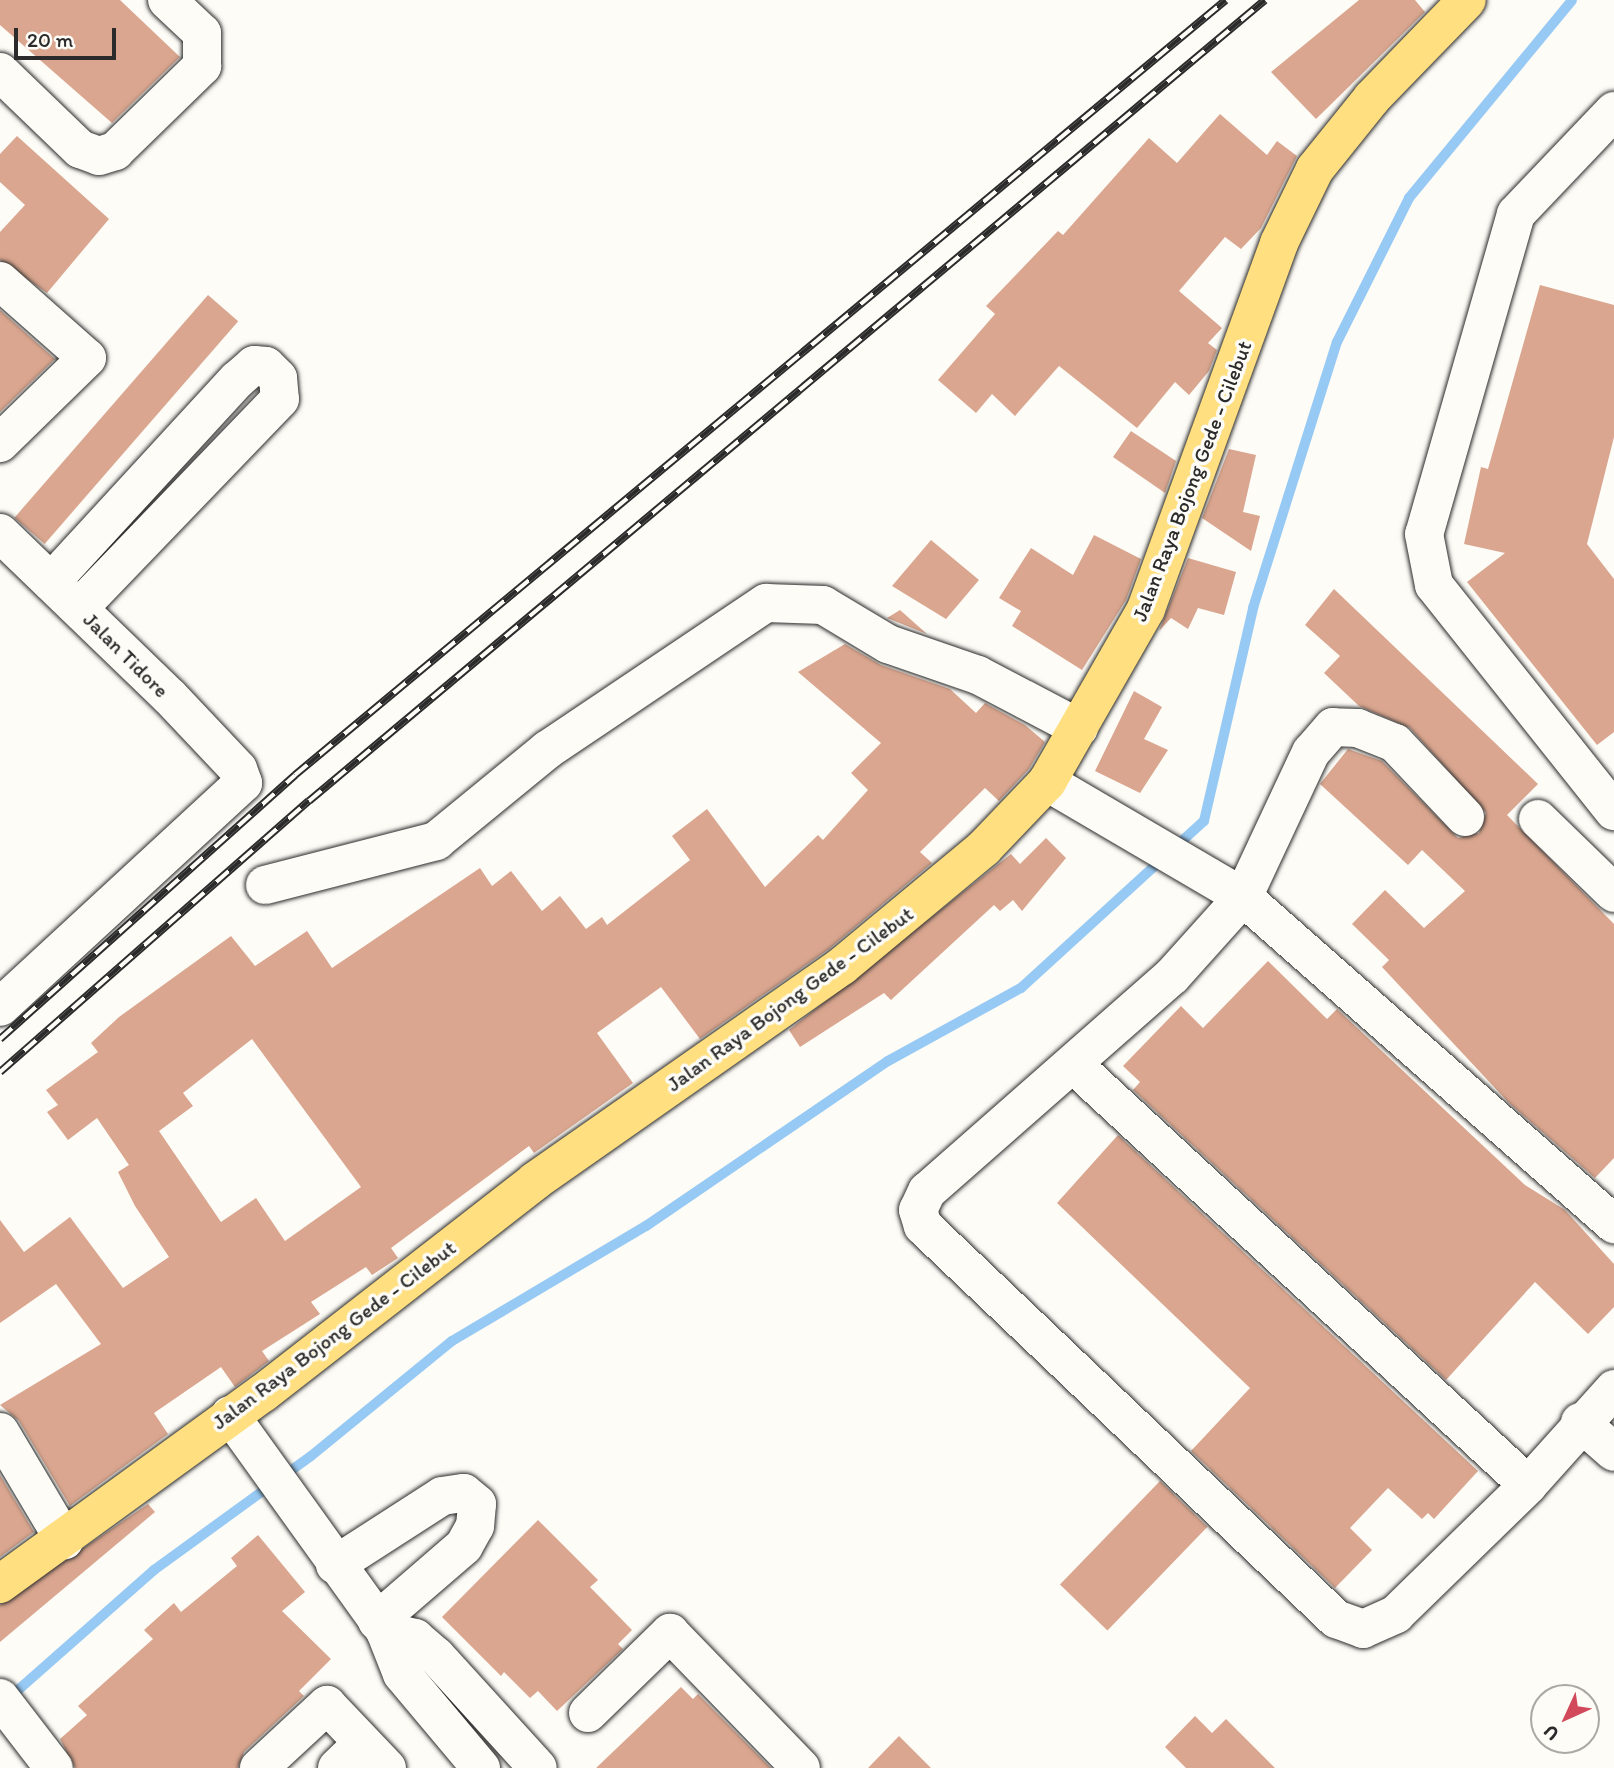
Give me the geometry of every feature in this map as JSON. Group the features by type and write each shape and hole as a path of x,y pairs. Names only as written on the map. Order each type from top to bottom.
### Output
{"main road":[{"name":"Jalan Raya Bojong Gede - Cilebut","path":"0,1584 235,1424 535,1181 907,916 1062,788 1079,728 1146,608 1279,243 1315,169 1372,98 1467,0"}],"street":[{"path":"0,72 80,149 99,156 115,151 202,66 202,33 167,0"},
{"path":"1614,111 1569,150 1516,214 1424,534 1434,585 1614,811"},
{"path":"0,281 87,358 0,443"},
{"path":"51,582 237,380 254,365 266,366 278,378 280,399 79,608"},
{"name":"Jalan Tidore","path":"0,533 79,608 238,769 243,783 0,1007"},
{"path":"265,885 436,841 547,750 766,603 823,605 888,644 978,675 1079,728"},
{"path":"1465,817 1395,743 1358,728 1333,727 1311,752 1243,897 1172,976 1074,1065 927,1191 918,1210 923,1226 1336,1619 1363,1629 1396,1614 1528,1485 1580,1422 1614,1389"},
{"path":"1062,788 1243,897 1614,1224"},
{"path":"1538,819 1614,893"},
{"path":"1074,1065 1528,1485"},
{"path":"1580,1422 1614,1452"},
{"path":"235,1424 296,1512 381,1626 402,1674 481,1768"},
{"path":"0,1432 64,1540"},
{"path":"335,1565 442,1496 464,1493 477,1504 475,1527 464,1546 381,1626"},
{"path":"381,1626 415,1638 436,1656 538,1768"},
{"path":"588,1713 670,1633 801,1768"},
{"path":"0,1698 46,1757"},
{"path":"259,1768 327,1705 362,1760"}],"building":[{"path":"0,0 120,0 180,57 112,123 0,25"},
{"path":"1359,0 1415,0 1425,12 1316,119 1271,72"},
{"path":"1220,114 1267,155 1277,141 1297,156 1261,228 1241,249 1225,237 1179,291 1222,328 1208,343 1217,350 1209,371 1189,395 1175,382 1137,428 1059,366 1015,416 992,394 976,413 938,380 995,314 986,306 1058,231 1063,235 1149,138 1177,163"},
{"path":"17,136 109,219 47,293 0,260 0,232 25,205 0,182 0,154"},
{"path":"1540,285 1614,305 1614,437 1587,544 1614,579 1614,732 1597,745 1467,582 1505,553 1464,544 1481,467 1488,469"},
{"path":"208,295 238,321 45,544 14,518"},
{"path":"0,310 55,359 0,412"},
{"path":"1131,431 1176,461 1165,493 1113,457"},
{"path":"1229,449 1256,455 1243,512 1260,516 1251,551 1202,518"},
{"path":"1094,535 1141,559 1126,600 1082,670 1012,626 1021,611 999,598 1031,548 1073,575"},
{"path":"931,540 979,580 946,619 892,586"},
{"path":"1188,558 1236,572 1224,615 1198,608 1188,629 1171,618 1159,631"},
{"path":"1334,589 1538,784 1507,815 1614,924 1614,1158 1595,1178 1509,1103 1382,967 1389,960 1352,924 1385,890 1424,928 1465,891 1422,850 1408,865 1320,784 1348,749 1382,761 1458,838 1479,833 1486,813 1410,728 1359,706 1324,673 1340,656 1305,625"},
{"path":"900,610 927,634 887,618"},
{"path":"845,644 881,665 950,689 976,713 985,703 1025,725 1045,742 1029,769 999,801 985,788 920,852 932,863 829,949 700,1039 661,987 597,1033 633,1083 534,1153 529,1146 391,1248 398,1258 372,1275 366,1267 311,1302 320,1314 262,1351 269,1361 235,1387 221,1367 154,1413 168,1434 70,1506 19,1421 0,1405 101,1344 56,1284 0,1323 0,1220 24,1252 70,1217 123,1288 169,1257 135,1206 118,1172 129,1165 97,1118 68,1140 47,1112 58,1105 46,1090 98,1052 91,1043 119,1017 231,936 255,966 307,931 332,968 480,868 492,886 511,871 542,911 560,896 586,929 602,917 607,925 690,860 672,836 707,809 765,887 818,835 823,840 868,790 851,773 881,743 798,672","holes":["252,1039 361,1187 285,1241 256,1198 221,1222 159,1131 193,1106 183,1093"]},
{"path":"1134,691 1162,707 1144,739 1168,750 1140,793 1095,771"},
{"path":"1046,838 1066,858 1022,911 1013,900 1000,911 994,905 891,1000 884,993 800,1047 789,1030 1011,854 1020,864"},
{"path":"1268,961 1327,1019 1337,1009 1525,1185 1565,1210 1614,1264 1614,1307 1588,1334 1535,1282 1446,1380 1133,1090 1140,1082 1123,1066 1181,1006 1203,1028"},
{"path":"1118,1135 1478,1471 1434,1519 1428,1513 1422,1519 1388,1488 1350,1528 1372,1550 1335,1588 1191,1451 1250,1388 1057,1203"},
{"path":"0,1475 34,1532 0,1557"},
{"path":"1160,1481 1207,1527 1107,1630 1060,1585"},
{"path":"148,1504 155,1512 0,1642 0,1605"},
{"path":"538,1520 598,1580 590,1587 632,1630 618,1644 623,1649 557,1711 538,1691 530,1698 504,1672 501,1676 442,1617"},
{"path":"258,1535 305,1592 282,1611 331,1659 299,1691 304,1696 244,1752 238,1768 75,1768 60,1739 87,1715 78,1706 153,1639 144,1630 174,1603 181,1612 237,1566 231,1558"},
{"path":"681,1687 693,1699 698,1694 771,1768 596,1768"},
{"path":"1195,1716 1212,1733 1226,1719 1275,1768 1186,1768 1165,1747"},
{"path":"899,1736 931,1768 868,1768"}],"waterway":[{"path":"9,1698 154,1570 311,1456 452,1341 646,1226 888,1061 1021,988 1204,821 1253,608 1337,342 1409,198 1572,0"}],"railway":[{"path":"0,1039 295,775 1226,0"},
{"path":"0,1072 309,801 1265,0"}]}
